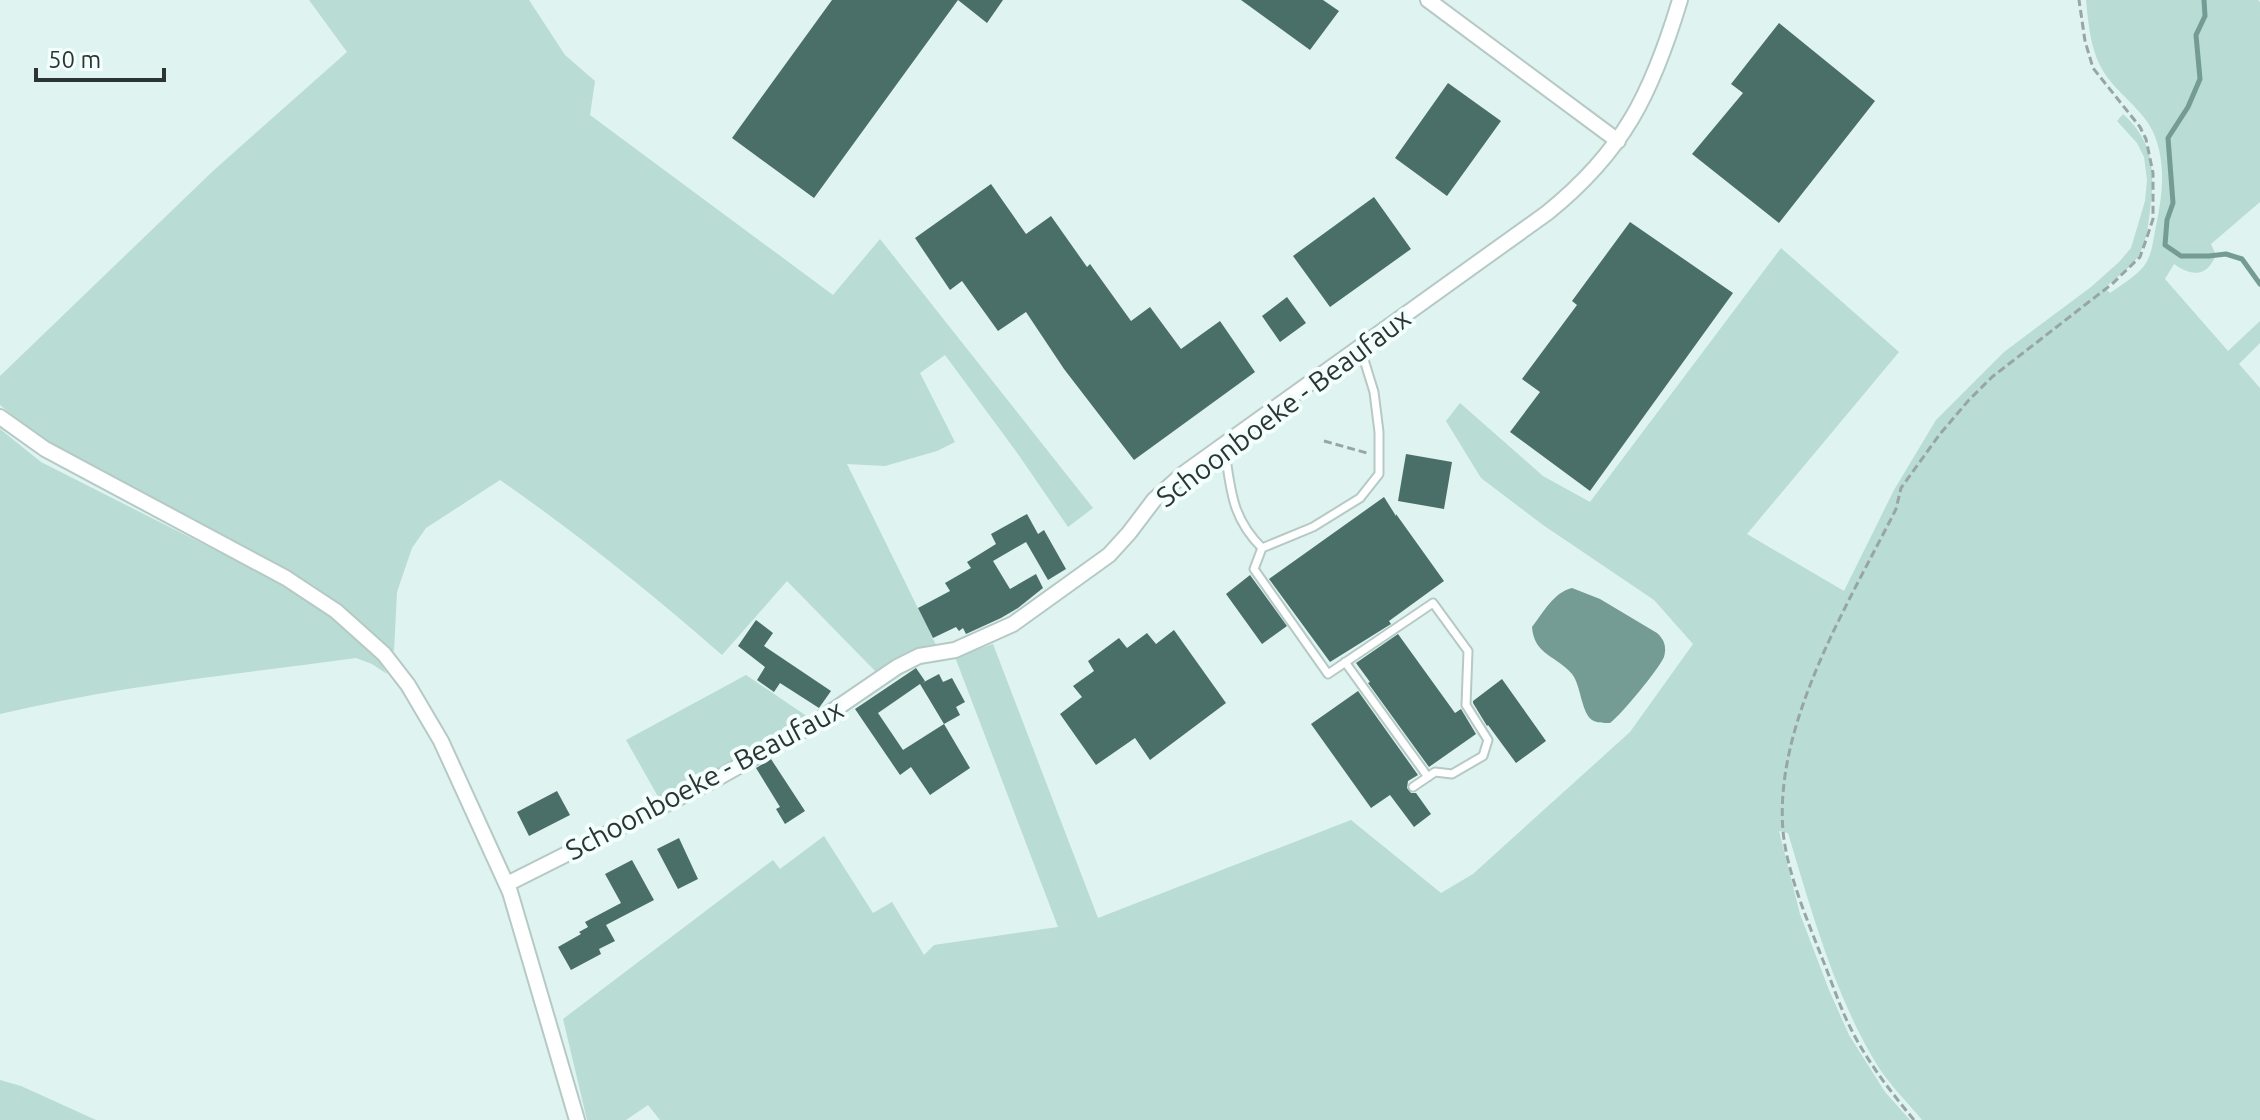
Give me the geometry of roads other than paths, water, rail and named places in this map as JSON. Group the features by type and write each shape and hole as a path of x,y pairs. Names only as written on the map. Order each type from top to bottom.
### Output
{"street":[{"path":"1428,0 1618,141"},
{"name":"Schoonboeke - Beaufaux","path":"507,884 716,779 812,725 897,667 919,656 955,650 1013,624 1109,555 1154,500 1183,474 1547,213 1588,176 1634,117 1651,84 1680,0"},
{"path":"0,417 45,449 286,578 336,611 384,654 402,677 441,741 507,884 577,1120"}],"lane":[{"path":"1360,347 1374,392 1379,432 1379,474 1360,498 1313,527 1262,548 1254,569 1328,674 1433,603 1468,651 1466,705 1488,740 1483,756 1452,774 1435,772 1413,787"},
{"path":"1224,445 1234,505 1246,532 1262,548"},
{"path":"1345,662 1428,777"}],"waterway":[{"path":"2204,0 2205,16 2196,35 2200,79 2188,107 2168,138 2173,203 2167,220 2165,245 2181,256 2226,254 2242,259 2260,284"}]}
